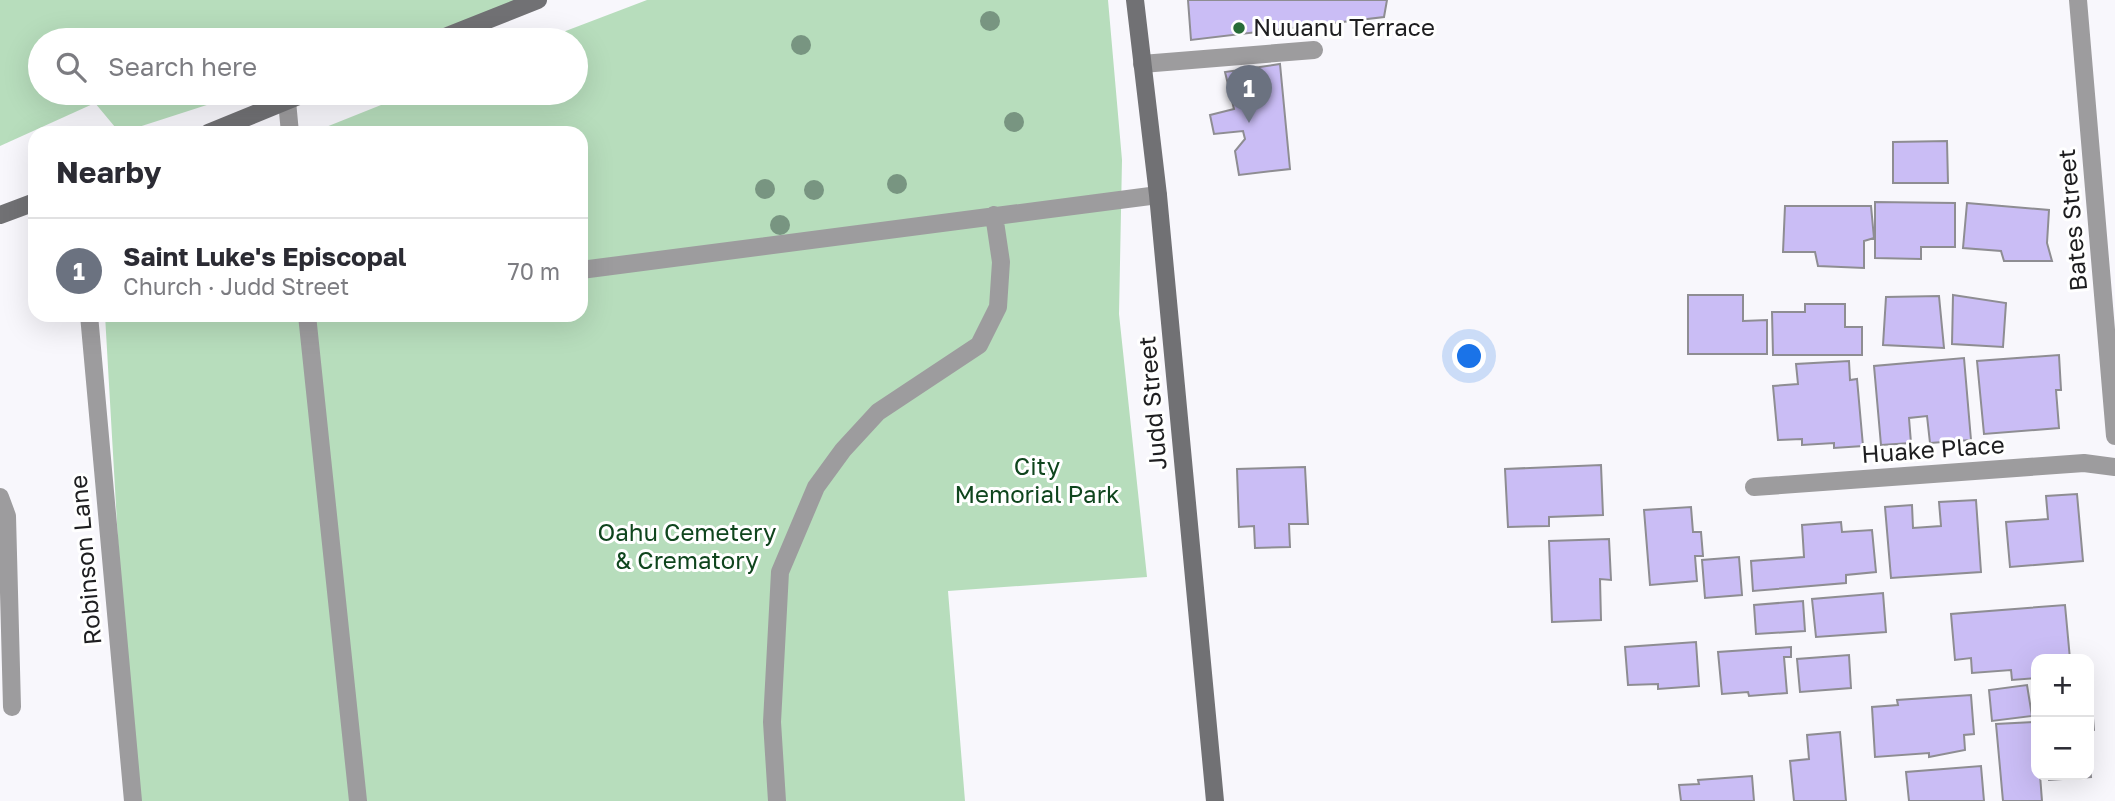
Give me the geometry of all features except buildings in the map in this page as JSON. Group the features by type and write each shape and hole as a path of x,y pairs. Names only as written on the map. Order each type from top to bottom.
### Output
{"street":[{"path":"468,28 538,0"},
{"name":"Judd Street","path":"1135,0 1158,195 1215,801"},
{"name":"Bates Street","path":"2078,0 2115,436"},
{"path":"1142,64 1314,50"},
{"path":"225,126 277,105"},
{"path":"287,105 289,126"},
{"path":"588,269 1158,195"},
{"path":"0,215 28,205"},
{"path":"777,801 772,722 780,572 816,487 843,450 878,412 979,345 998,307 1001,262 995,215"},
{"name":"Robinson Lane","path":"90,322 133,801"},
{"path":"308,322 358,801"},
{"name":"Huake Place","path":"1754,487 2084,463 2115,467"},
{"path":"0,497 7,516 12,707"}],"green space":[{"path":"0,0 530,0 443,28 28,28 28,105 91,105 44,126 28,126 28,133 0,146"},
{"name":"Oahu Cemetery & Crematory","path":"647,0 1108,0 1122,160 1119,314 1147,577 948,591 965,801 133,801 105,322 588,322 588,126 328,126 381,105 588,105 588,28 574,28"},
{"path":"97,105 207,105 142,126 114,126"}],"place":[{"name":"Nuuanu Terrace","path":"1239,28"},
{"name":"Saint Luke's Episcopal","path":"1249,123"}],"park label":[{"name":"City Memorial Park","path":"1037,481"}]}
